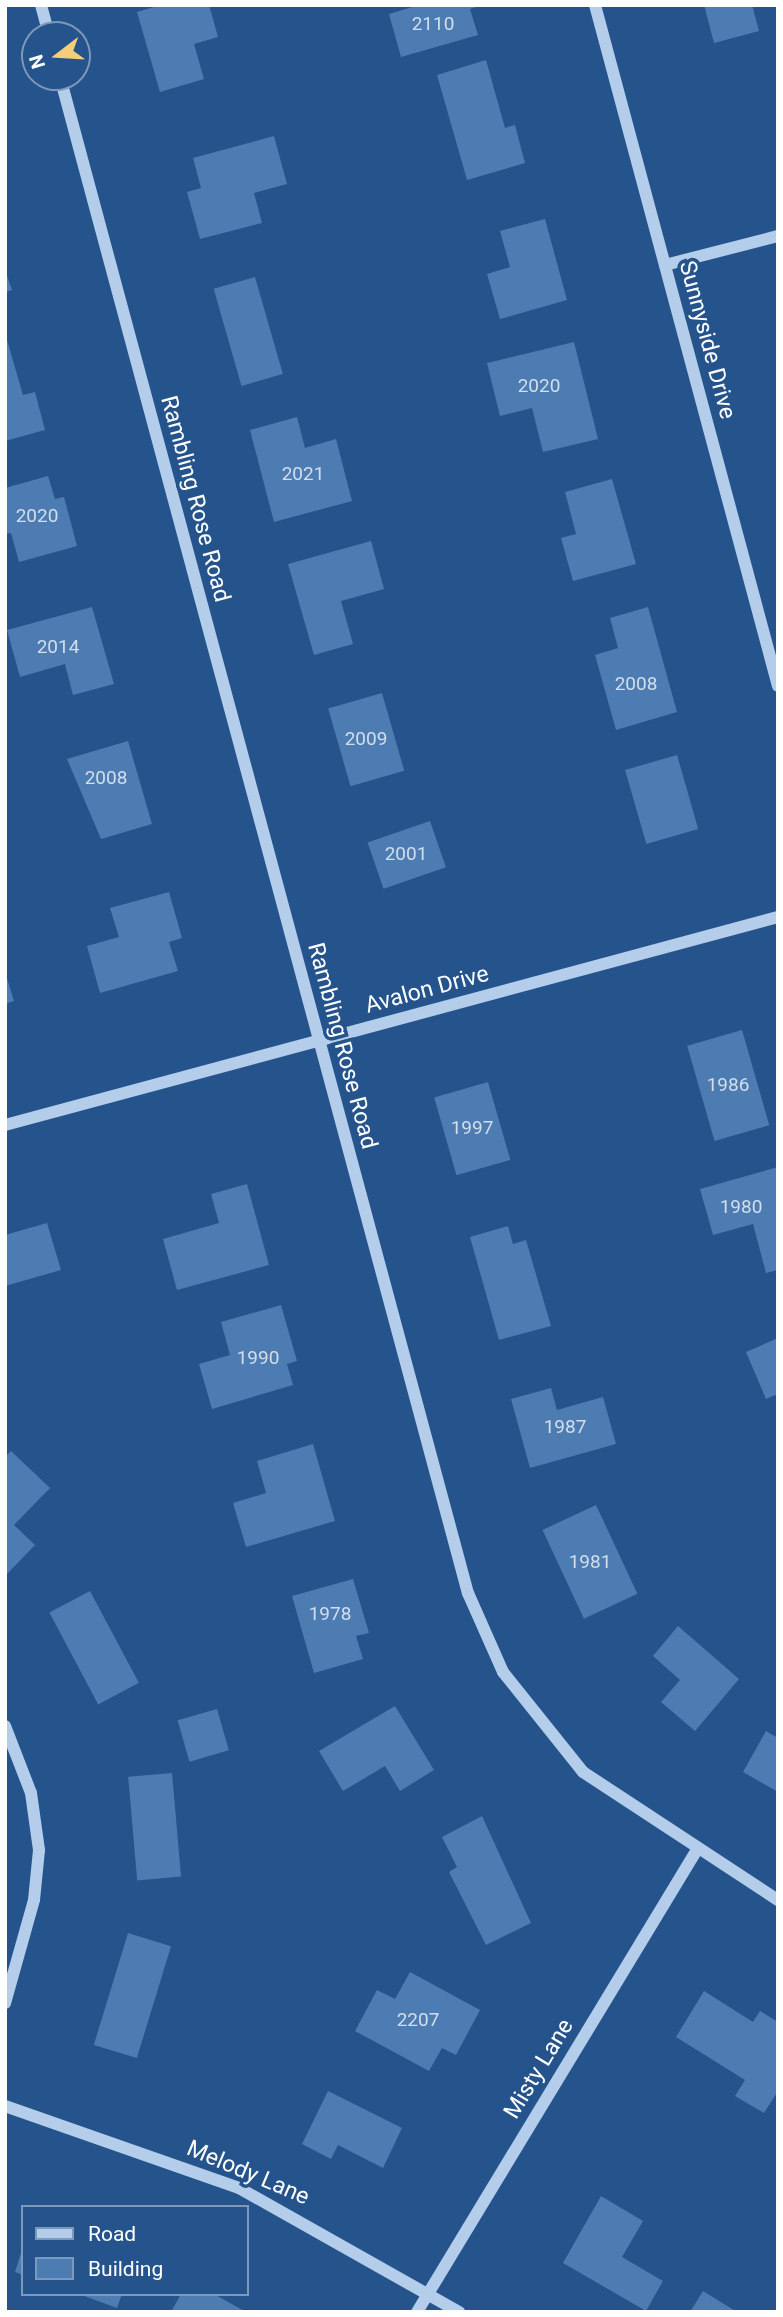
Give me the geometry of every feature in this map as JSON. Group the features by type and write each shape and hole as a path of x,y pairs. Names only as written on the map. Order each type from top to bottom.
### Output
{"street":[{"name":"Sunnyside Drive","path":"595,5 778,685"},
{"name":"Rambling Rose Road","path":"64,91 468,1593 490,1648 522,1702 583,1772 778,1900"},
{"path":"665,265 778,236"},
{"name":"Avalon Drive","path":"5,1125 778,917"},
{"path":"5,1726 31,1793 39,1850 34,1900 5,2003"},
{"name":"Misty Lane","path":"417,2312 698,1848"},
{"name":"Melody Lane","path":"5,2106 239,2188 459,2312"}],"building":[{"path":"161,5 209,5 218,37 194,44 204,79 160,92 137,12"},
{"path":"419,5 482,5 470,9 478,35 401,57 389,14"},
{"path":"704,5 752,5 759,31 714,43"},
{"path":"486,60 505,128 515,125 525,163 467,180 437,75"},
{"path":"274,136 287,184 254,193 262,223 200,239 187,192 201,188 193,158"},
{"path":"545,219 567,300 500,319 487,274 510,267 500,231"},
{"path":"5,270 12,290 5,292"},
{"path":"255,277 283,374 242,386 214,289"},
{"path":"5,333 23,395 35,392 45,430 5,441"},
{"path":"574,342 598,439 543,452 532,408 500,416 487,363"},
{"path":"297,417 305,448 336,439 352,501 274,522 250,430"},
{"path":"48,476 55,499 64,497 77,546 19,562 11,533 5,534 5,488"},
{"path":"612,479 636,564 573,581 561,538 576,534 565,492"},
{"path":"371,541 384,589 341,601 353,644 314,655 288,564"},
{"path":"92,607 114,684 73,695 65,664 20,677 7,630"},
{"path":"648,607 677,712 616,730 595,655 618,648 610,618"},
{"path":"382,693 404,771 350,786 328,708"},
{"path":"128,741 152,824 101,839 67,759"},
{"path":"677,755 698,829 646,844 625,770"},
{"path":"430,821 446,867 384,889 368,842"},
{"path":"169,892 182,938 169,942 178,971 100,993 87,946 119,937 110,908"},
{"path":"5,972 14,1001 5,1004"},
{"path":"742,1030 769,1125 714,1141 687,1046"},
{"path":"488,1082 510,1160 456,1175 434,1097"},
{"path":"778,1167 778,1270 766,1273 753,1224 713,1235 700,1189"},
{"path":"247,1184 269,1265 177,1290 163,1239 219,1223 211,1194"},
{"path":"47,1223 61,1270 5,1286 5,1235"},
{"path":"508,1226 513,1244 526,1240 551,1326 499,1340 470,1237"},
{"path":"281,1305 297,1361 287,1364 293,1385 212,1409 199,1364 230,1355 221,1322"},
{"path":"778,1338 778,1394 766,1399 746,1352"},
{"path":"551,1388 557,1410 603,1397 616,1444 530,1468 511,1399"},
{"path":"313,1444 335,1521 246,1547 233,1503 266,1493 257,1461"},
{"path":"11,1451 50,1488 14,1525 35,1545 5,1576 5,1457"},
{"path":"596,1505 637,1594 584,1619 543,1530"},
{"path":"353,1579 369,1633 356,1636 363,1659 314,1673 292,1596"},
{"path":"90,1591 139,1683 98,1704 49,1613"},
{"path":"678,1626 739,1679 695,1731 661,1702 680,1680 653,1656"},
{"path":"395,1706 434,1770 400,1791 385,1766 343,1791 319,1751"},
{"path":"217,1709 229,1750 189,1762 178,1720"},
{"path":"766,1731 778,1738 778,1792 743,1772"},
{"path":"172,1773 181,1877 137,1880 128,1777"},
{"path":"482,1816 531,1923 486,1945 449,1872 457,1867 442,1837"},
{"path":"128,1933 171,1946 137,2058 94,2045"},
{"path":"410,1972 480,2010 456,2055 442,2048 429,2071 355,2031 377,1990 395,1999"},
{"path":"704,1991 753,2022 760,2011 778,2022 778,2091 764,2113 735,2096 745,2080 676,2037"},
{"path":"328,2091 402,2128 383,2168 338,2145 331,2159 302,2144"},
{"path":"601,2196 643,2221 622,2257 663,2281 646,2311 563,2263"},
{"path":"21,2253 21,2274 15,2272"},
{"path":"703,2291 737,2312 690,2312"},
{"path":"84,2296 121,2296 117,2308"},
{"path":"180,2296 218,2296 246,2312 171,2312"}]}
